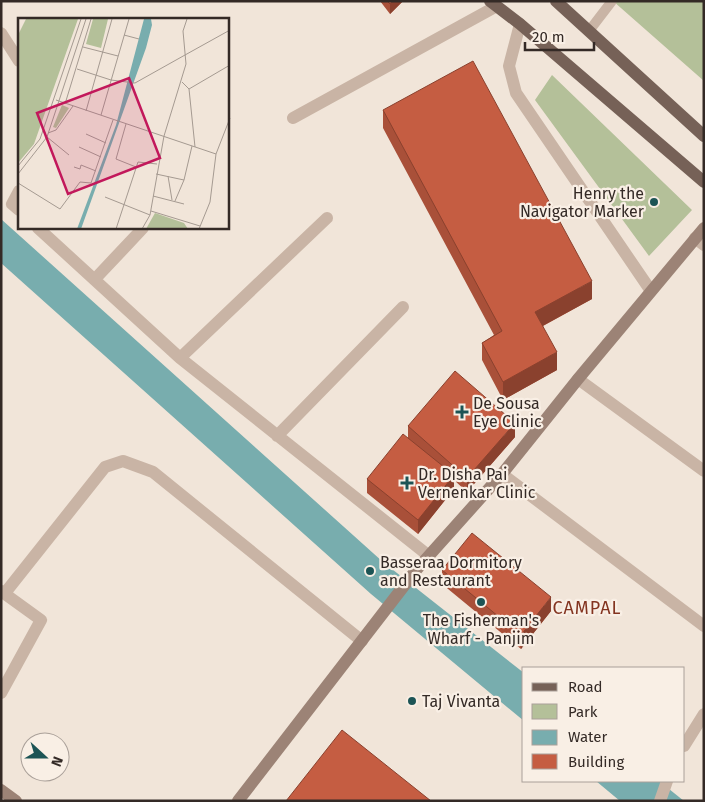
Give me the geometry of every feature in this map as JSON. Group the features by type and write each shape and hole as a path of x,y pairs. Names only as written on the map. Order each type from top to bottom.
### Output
{"main road":[{"path":"556,1 704,136"},
{"path":"493,4 520,24 704,182"},
{"path":"238,801 376,625 417,569 502,474 651,291 699,242 704,228"},
{"path":"1,790 16,801"}],"street":[{"path":"293,118 493,4"},
{"path":"520,24 509,66 516,94 651,291"},
{"path":"1,33 18,59"},
{"path":"18,193 12,204 18,209"},
{"path":"180,358 327,218"},
{"path":"39,229 180,358 429,556"},
{"path":"95,279 142,229"},
{"path":"277,436 403,307"},
{"path":"578,379 704,471"},
{"path":"1,693 42,620 3,592 105,467 123,461 153,472 362,641"},
{"path":"502,474 704,626"},
{"path":"685,744 704,714"},
{"path":"660,801 667,782"}],"lane":[{"path":"589,31 612,1"}],"green space":[{"path":"613,1 704,1 704,81"},
{"path":"552,75 692,210 649,256 535,100"}],"water":[{"path":"1,219 383,562 522,671 522,719 371,594 1,263"},
{"path":"597,782 660,782 684,801 620,801"}],"building":[{"path":"473,61 592,281 535,312 557,352 503,382 482,343 502,331 383,110"},
{"path":"455,371 515,423 467,478 408,426"},
{"path":"403,434 454,475 418,520 367,479"},
{"path":"472,533 551,597 521,635 442,570"},
{"path":"342,730 431,801 286,801"}],"place":[{"name":"Henry the Navigator Marker","path":"654,202"},
{"name":"De Sousa Eye Clinic","path":"462,412"},
{"name":"Dr. Disha Pai Vernenkar Clinic","path":"407,483"},
{"name":"Basseraa Dormitory and Restaurant","path":"370,571"},
{"name":"The Fisherman's Wharf - Panjim","path":"481,602"},
{"name":"Taj Vivanta","path":"412,701"}],"district":[{"name":"CAMPAL","path":"587,608"}]}
